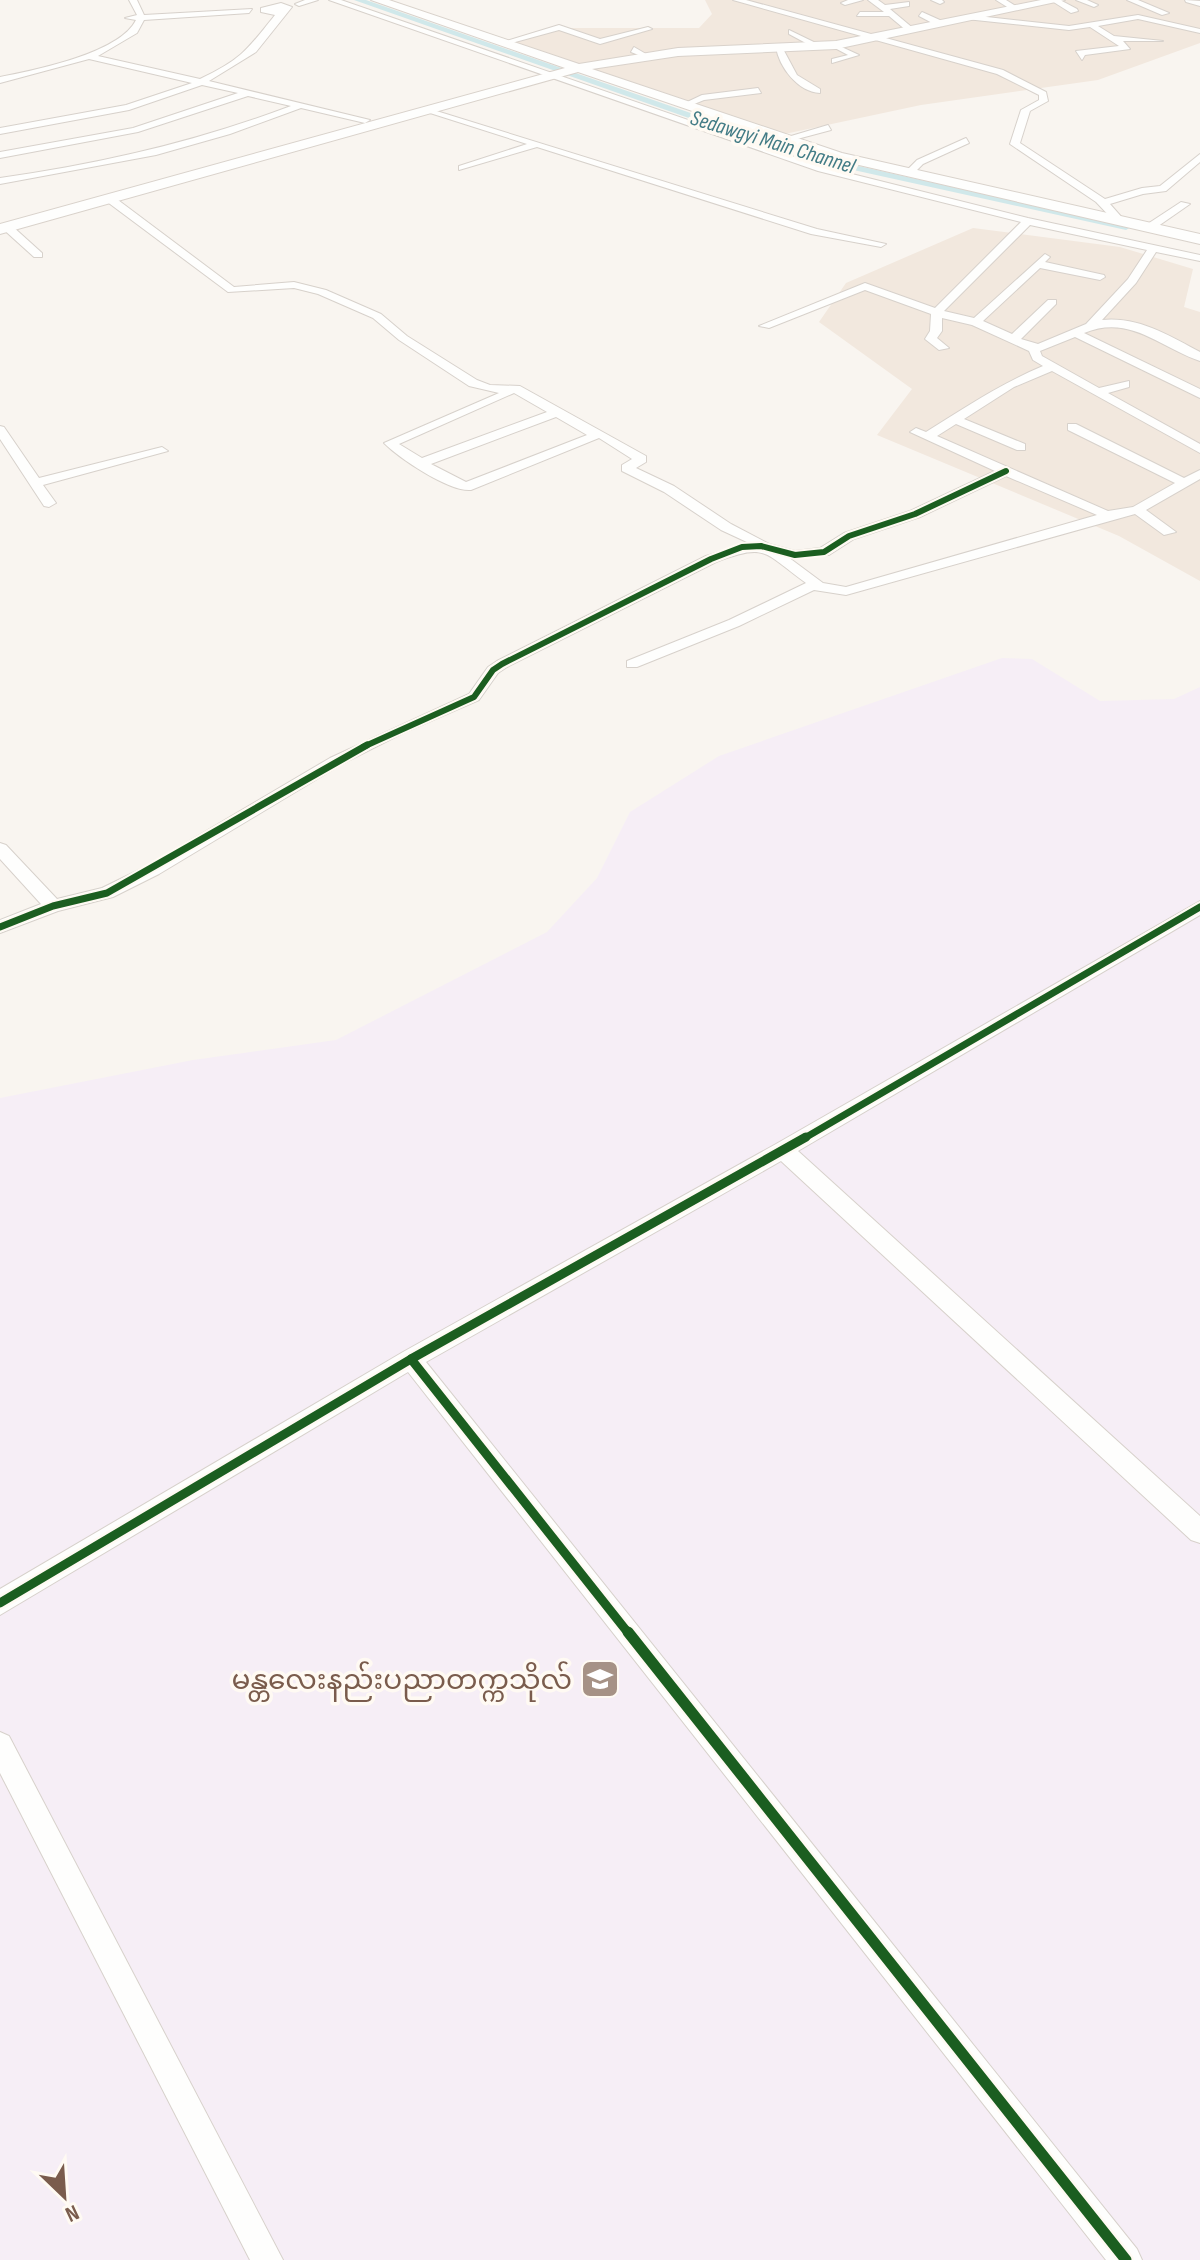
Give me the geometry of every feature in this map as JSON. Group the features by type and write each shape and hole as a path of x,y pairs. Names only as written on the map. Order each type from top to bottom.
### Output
{"street":[{"path":"87,56 120,34 129,18 129,8 122,0"},
{"path":"0,78 87,56 134,32 140,18 133,0"},
{"path":"129,18 276,11 314,0"},
{"path":"333,0 821,169 1028,221 1200,258"},
{"path":"377,0 786,139 908,174 1200,239"},
{"path":"737,0 1000,72 1029,84 1044,97 1024,114 1015,144 1104,203 1120,221"},
{"path":"872,0 910,29"},
{"path":"4,228 638,53 781,54 878,37 1008,6 1057,0 1074,11"},
{"path":"1080,0 1094,5"},
{"path":"1131,0 1199,26"},
{"path":"1189,0 1200,4"},
{"path":"845,3 862,10 888,12 906,4"},
{"path":"1008,6 1055,16"},
{"path":"862,10 888,12"},
{"path":"0,131 123,107 197,82 246,56 265,40 276,11"},
{"path":"922,14 939,23"},
{"path":"963,17 1012,24 1093,26 1144,17 1199,26"},
{"path":"1030,24 1041,31"},
{"path":"1061,39 1054,34 1070,25"},
{"path":"1082,57 1079,53 1100,53 1127,47 1093,26"},
{"path":"504,43 559,27 600,42 648,29"},
{"path":"792,32 818,46"},
{"path":"1114,38 1159,41"},
{"path":"835,61 855,55 836,45"},
{"path":"1100,53 1118,57"},
{"path":"770,60 781,54"},
{"path":"781,54 794,77 817,91"},
{"path":"87,56 365,120"},
{"path":"1000,72 1033,75"},
{"path":"687,104 702,98 758,91"},
{"path":"0,155 135,130 248,93"},
{"path":"0,181 100,166 162,152 228,133 300,105"},
{"path":"433,111 815,232 881,244"},
{"path":"45,124 94,178"},
{"path":"786,139 828,128"},
{"path":"908,174 918,164 966,141"},
{"path":"927,143 948,148"},
{"path":"462,168 536,144"},
{"path":"1008,149 1023,150"},
{"path":"1104,203 1142,191 1163,189 1200,157"},
{"path":"110,199 232,290 308,287 377,316 423,352 481,387 516,389 596,435 470,487 444,478 391,441 516,389"},
{"path":"1150,227 1185,204"},
{"path":"900,307 918,314 936,313 1028,221"},
{"path":"4,228 38,255"},
{"path":"765,326 865,286 936,313 976,322 1034,349 1079,335 1090,327 1132,281 1153,248"},
{"path":"976,322 1042,260 1100,277"},
{"path":"1013,340 1052,302"},
{"path":"936,313 936,331 931,339 943,348"},
{"path":"1090,327 1109,323 1136,329 1200,357"},
{"path":"1079,335 1200,394"},
{"path":"1034,349 1037,358 1200,449"},
{"path":"1052,367 1010,384 985,402 922,434 1102,514 1113,515"},
{"path":"1100,391 1125,384"},
{"path":"421,463 555,413"},
{"path":"952,418 1021,447"},
{"path":"1072,427 1183,482"},
{"path":"0,430 49,503"},
{"path":"590,431 601,434 641,459 627,468 669,489 726,527 750,537 817,584 846,591 1137,510 1200,474"},
{"path":"36,483 162,451"},
{"path":"0,927 53,906 107,893 336,761 397,730 474,697 493,670 502,664 711,559 742,547 761,546 795,555 824,552 849,536 915,514 1006,471"},
{"path":"1137,510 1169,532"},
{"path":"632,664 734,623 788,594 817,584"},
{"path":"0,849 53,906"},
{"path":"0,1603 411,1359 783,1150 1200,907"},
{"path":"783,1150 1200,1532"},
{"path":"411,1359 1126,2260"},
{"path":"0,1745 267,2260"}],"shaded area":[{"path":"705,0 1200,0 1200,43 1098,80 921,105 780,135 509,43 564,28 699,28 712,14"},
{"path":"973,228 1120,247 1193,269 1184,307 1200,312 1200,581 1119,536 877,435 912,389 819,322 846,283"},
{"name":"မန္တလေးနည်းပညာတက္ကသိုလ်","path":"1002,658 1032,659 1100,701 1174,699 1200,687 1200,2260 0,2260 0,1098 193,1060 336,1040 547,932 597,878 630,812 719,756"}],"waterway":[{"name":"Sedawgyi Main Channel","path":"358,0 811,158 1126,227"}],"cycle path":[{"path":"0,927 53,906 107,893 153,870 336,761 397,730 474,697 493,670 502,664 711,559 742,547 761,546 795,555 824,552 849,536 915,514 1006,471"},
{"path":"0,1603 411,1359 783,1150 1200,907"},
{"path":"411,1359 1126,2260"}],"place":[{"name":"မန္တလေးနည်းပညာတက္ကသိုလ်","path":"600,1679"}]}
